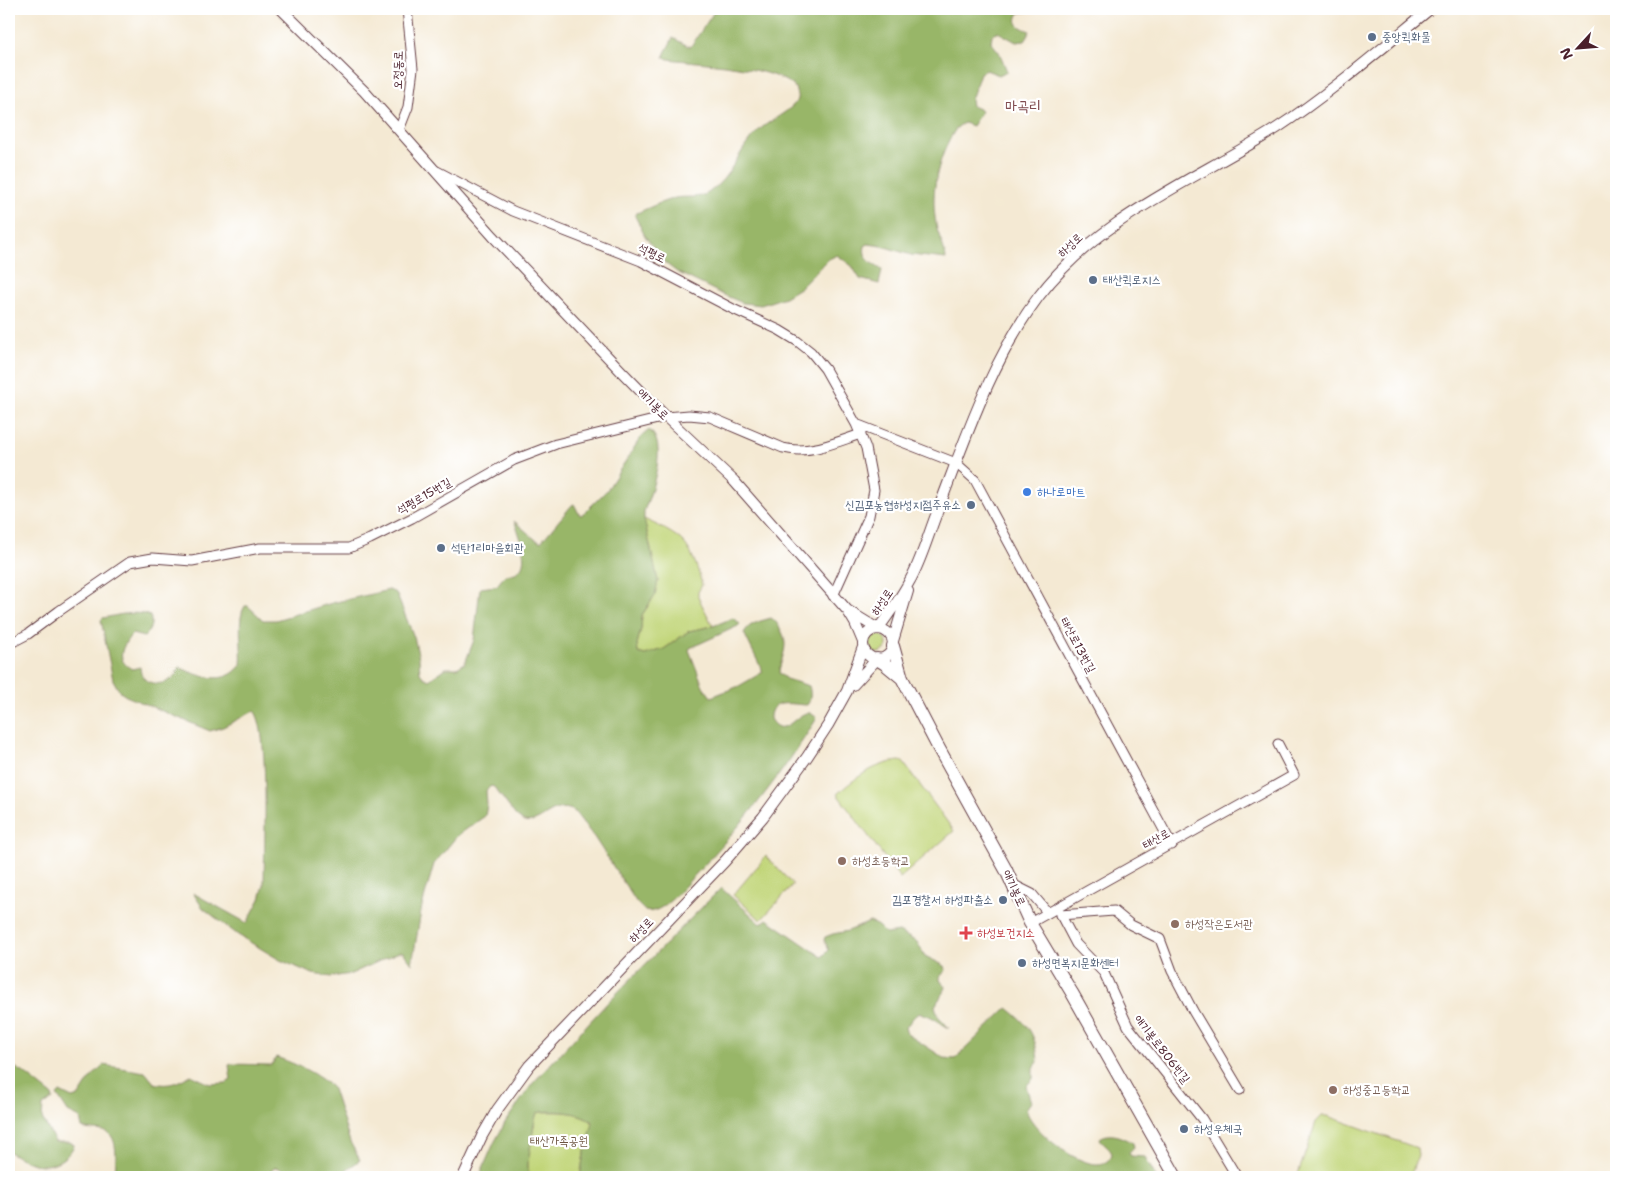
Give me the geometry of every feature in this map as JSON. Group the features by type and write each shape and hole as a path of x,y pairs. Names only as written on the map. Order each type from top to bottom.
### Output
{"main road":[{"name":"애기봉로","path":"893,643 902,678 1012,884 1030,923 1072,993 1176,1177"},
{"path":"877,659 902,678"}],"street":[{"name":"석평로","path":"281,9 364,91 434,170 513,211 641,261 797,341 811,352 826,369 856,424 872,476 874,490 869,516 834,596"},
{"name":"오정동로","path":"399,130 408,107 413,69 407,9"},
{"name":"하성로","path":"878,629 910,580 982,400 1016,330 1041,294 1084,248 1133,213 1278,127 1430,9"},
{"name":"애기봉로","path":"434,170 493,236 666,417 734,481 847,610 878,629"},
{"name":"석평로15번길","path":"9,644 28,634 130,562 153,558 192,560 260,548 349,548 370,540 412,518 514,460 556,444 666,417 689,415 710,417 794,451 808,450 860,434"},
{"path":"856,424 956,463"},
{"name":"태산로13번길","path":"956,463 975,480 1172,844"},
{"path":"847,610 855,623 868,655 881,659 889,654 910,580"},
{"path":"863,644 868,633 878,629 887,632 893,643"},
{"name":"하성로","path":"463,1177 482,1136 515,1084 764,817 828,725 847,691 863,644"},
{"path":"847,691 877,659"},
{"name":"태산로","path":"1058,912 1172,844 1294,776 1278,744"},
{"path":"1012,884 1032,894 1048,913"},
{"name":"태산로","path":"1030,923 1048,913 1114,911 1131,924 1160,939 1172,971 1193,1011 1240,1090"},
{"name":"애기봉로806번길","path":"1058,912 1076,944 1104,973 1128,1026 1202,1119 1237,1177"}],"green space":[{"path":"716,9 1034,9 1019,13 1016,20 1018,25 1030,31 1025,41 1016,42 998,32 992,35 991,42 999,52 1007,71 999,75 986,70 980,73 971,100 972,106 981,112 972,126 964,123 955,130 942,157 936,177 934,208 937,229 946,259 911,255 882,246 868,244 865,246 865,255 882,270 879,284 860,279 852,266 837,255 827,260 801,287 785,297 761,305 743,303 724,295 677,272 665,263 645,236 635,214 675,198 696,197 708,193 723,179 751,138 798,100 795,87 773,75 744,68 664,58 673,38 691,46"},
{"path":"649,430 655,437 658,446 658,457 651,493 644,511 644,519 658,581 655,595 642,615 637,644 638,653 645,655 664,649 689,631 713,626 733,618 740,624 738,626 689,650 703,686 711,697 739,686 763,672 744,633 759,621 771,618 781,630 785,642 779,673 786,679 809,686 810,694 807,705 778,705 771,712 770,719 775,725 780,727 790,724 805,713 810,713 817,718 790,760 760,800 729,838 679,893 658,909 645,911 637,903 594,837 574,811 567,808 560,809 536,820 524,822 516,816 494,787 491,786 486,790 487,805 485,816 457,836 434,864 422,906 412,964 403,952 399,952 351,974 331,977 313,974 280,960 238,935 203,908 193,893 247,923 260,899 264,885 265,793 259,721 254,711 223,727 210,731 126,696 120,692 113,680 101,620 103,618 139,613 150,616 151,624 148,633 144,637 132,634 123,648 122,657 126,665 132,669 140,667 146,680 151,683 158,684 171,679 179,667 194,674 219,678 235,672 241,665 240,626 242,611 245,606 248,606 263,620 276,620 332,603 389,590 396,593 414,637 420,673 429,680 446,668 457,668 465,663 474,640 480,588 496,586 505,576 521,568 524,558 514,521 541,542 572,505 574,504 581,515 607,490 641,437"},
{"path":"644,519 671,533 688,548 702,585 698,592 698,597 713,626 689,631 664,649 645,655 638,653 637,644 642,615 651,602 658,581"},
{"path":"874,635 882,635 887,640 885,651 874,653 869,648 869,640"},
{"path":"891,762 903,762 954,831 900,878 837,794 866,772"},
{"path":"766,856 793,885 761,920 733,895"},
{"path":"721,888 761,924 767,919 822,957 829,950 824,940 825,937 848,931 870,922 878,926 886,934 899,932 917,942 925,956 945,966 946,970 940,977 940,980 946,988 935,1006 938,1016 949,1028 928,1015 919,1014 905,1028 907,1034 944,1058 955,1059 1007,1008 1026,1025 1035,1044 1038,1062 1033,1069 1033,1079 1026,1086 1031,1102 1026,1109 1040,1131 1067,1152 1081,1160 1095,1164 1105,1162 1112,1154 1100,1138 1108,1135 1121,1137 1133,1143 1134,1147 1129,1153 1131,1156 1145,1157 1156,1177 580,1177 593,1123 583,1116 567,1112 550,1111 537,1113 535,1119 528,1162 528,1177 479,1177 506,1121 533,1083 610,1000"},
{"path":"276,1057 307,1070 333,1089 350,1142 360,1160 346,1170 343,1177 302,1177 276,1167 268,1177 115,1177 116,1152 110,1135 103,1131 82,1128 80,1118 68,1112 57,1095 60,1092 72,1098 79,1096 90,1079 103,1065 145,1072 154,1083 174,1083 191,1075 210,1084 226,1083 231,1080 229,1065 231,1064 270,1065"},
{"path":"9,1064 23,1072 52,1095 53,1099 43,1106 42,1118 55,1142 70,1142 74,1145 61,1160 47,1165 34,1164 9,1152"},
{"name":"태산가족공원","path":"537,1113 576,1114 589,1119 593,1124 580,1177 528,1177 528,1162 535,1119"},
{"path":"1322,1116 1328,1116 1417,1148 1418,1155 1410,1177 1297,1177 1316,1122"}],"place":[{"name":"중앙퀵화물","path":"1372,37"},
{"name":"태산퀵로지스","path":"1093,280"},
{"name":"하나로마트","path":"1027,492"},
{"name":"신김포농협하성지점주유소","path":"971,505"},
{"name":"석탄1리마을회관","path":"441,548"},
{"name":"하성초등학교","path":"842,861"},
{"name":"김포경찰서 하성파출소","path":"1003,900"},
{"name":"하성작은도서관","path":"1175,924"},
{"name":"하성보건지소","path":"966,933"},
{"name":"하성면복지문화센터","path":"1022,963"},
{"name":"하성중고등학교","path":"1333,1090"},
{"name":"하성우체국","path":"1184,1129"}],"district":[{"name":"마곡리","path":"1023,106"}]}
